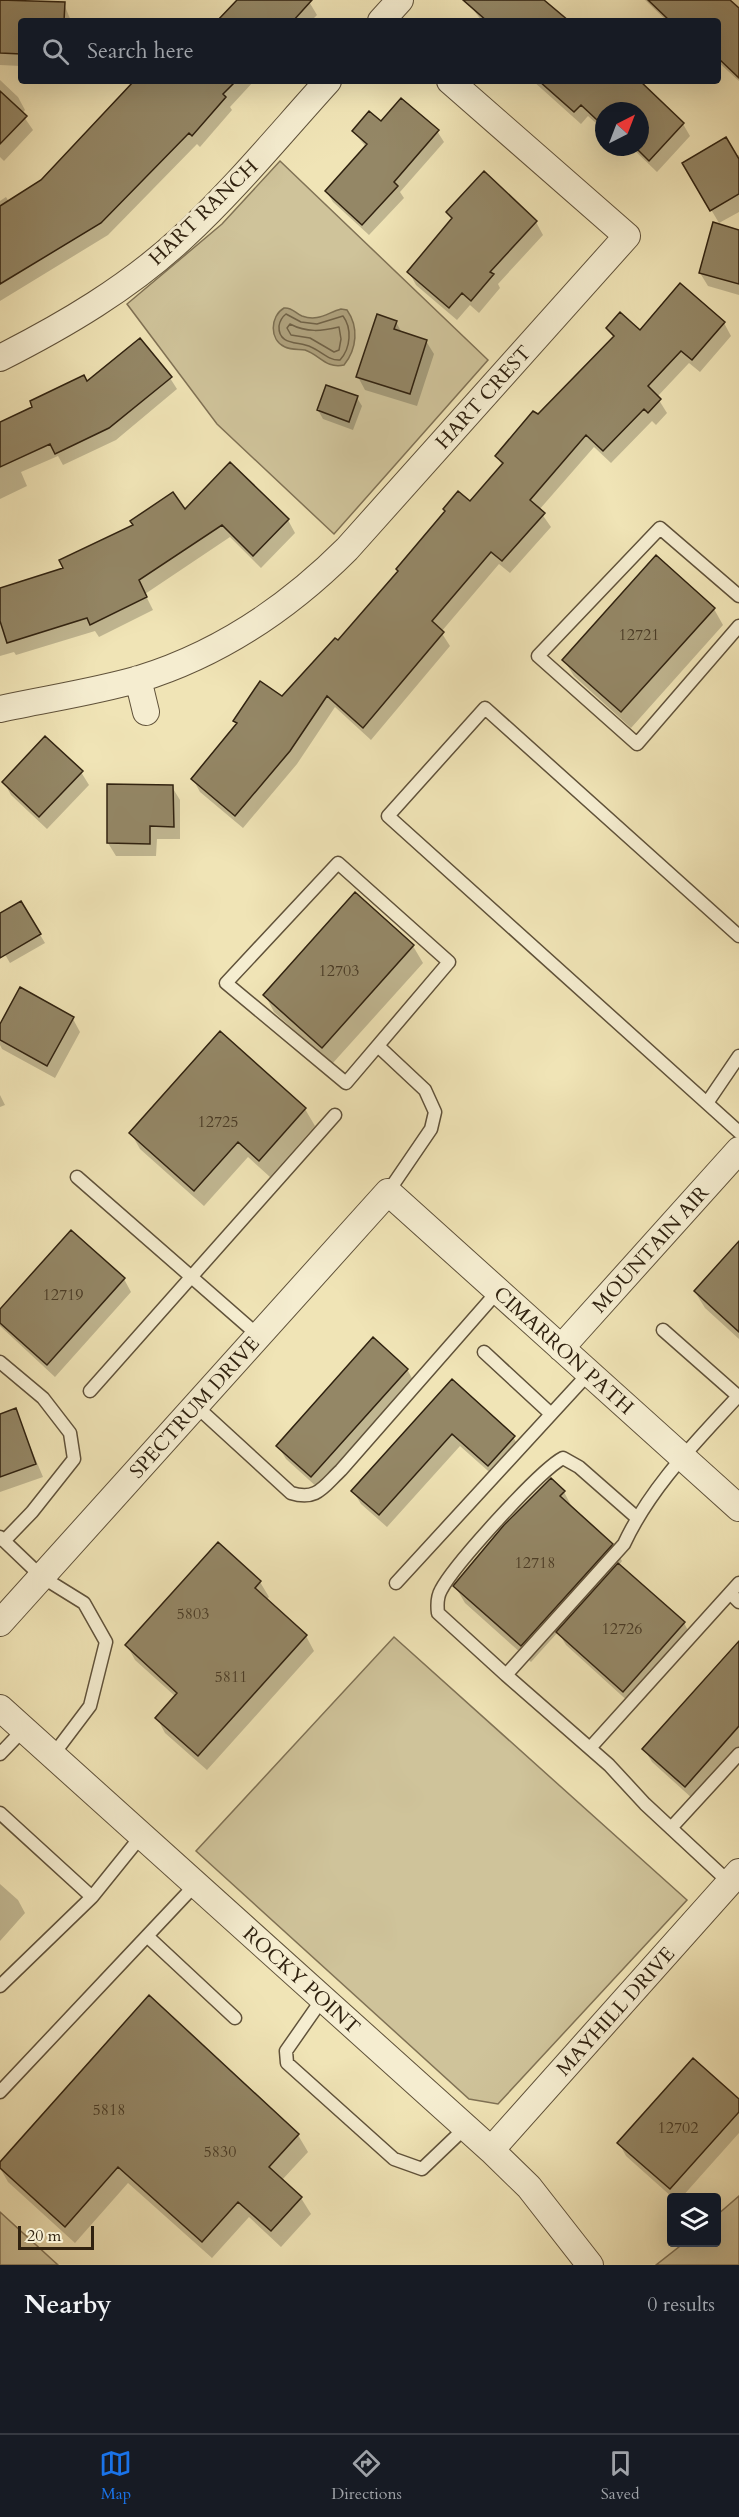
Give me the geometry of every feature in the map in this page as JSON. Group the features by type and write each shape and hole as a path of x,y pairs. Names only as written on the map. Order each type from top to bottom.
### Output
{"street":[{"path":"384,18 400,0"},
{"name":"HART RANCH","path":"0,358 60,328 114,292 181,239 235,185 325,84"},
{"name":"HART CREST","path":"0,709 138,679 201,655 241,635 280,610 315,582 627,236 453,84"},
{"path":"138,679 146,712"},
{"name":"MOUNTAIN AIR","path":"561,1348 739,1150"},
{"name":"CIMARRON PATH","path":"388,1192 739,1508"},
{"name":"SPECTRUM DRIVE","path":"0,1623 388,1192"},
{"name":"ROCKY POINT","path":"0,1708 491,2150 529,2187 590,2265"},
{"name":"MAYHILL DRIVE","path":"491,2150 734,1877"}],"lane":[{"path":"739,596 660,528 538,656 637,744 739,626"},
{"path":"739,936 485,708 388,816 739,1132"},
{"path":"338,863 449,962 378,1046 346,1083 226,983 338,863"},
{"path":"378,1046 425,1090 435,1112 431,1129 388,1192"},
{"path":"706,1103 739,1056"},
{"path":"90,1391 193,1278 335,1114"},
{"path":"77,1177 258,1336"},
{"path":"196,1406 291,1492 306,1497 317,1493 349,1461 498,1291"},
{"path":"506,1675 624,1544 636,1517 682,1456 738,1396 663,1330"},
{"path":"484,1352 551,1414"},
{"path":"0,1362 43,1398 70,1433 74,1459 38,1506 2,1539 42,1576 84,1603 106,1642 90,1706 53,1755"},
{"path":"396,1583 589,1373"},
{"path":"636,1517 579,1467 563,1458 556,1462 521,1498 460,1564 440,1592 438,1613 590,1748 671,1828 734,1877"},
{"path":"590,1748 734,1597 739,1583"},
{"path":"0,1754 24,1729"},
{"path":"671,1828 739,1754"},
{"path":"0,1813 92,1897"},
{"path":"0,1986 92,1897 142,1835"},
{"path":"0,2092 196,1884"},
{"path":"147,1936 235,2018"},
{"path":"323,1998 286,2051 287,2063 394,2159 404,2163 422,2169 465,2127"}],"shaded area":[{"path":"280,161 488,360 334,534 217,424 127,304 222,224"},
{"path":"394,1637 687,1900 498,2104 469,2099 196,1851"},
{"path":"739,2196 739,2265 656,2265 679,2247 721,2247 721,2212"},
{"path":"0,2212 58,2265 0,2265"}],"water":[{"path":"284,308 308,318 341,309 347,310 355,331 355,338 352,352 344,365 332,365 310,352 290,349 280,344 273,328 276,316"}],"building":[{"path":"0,0 65,2 64,18 18,18 18,54 0,53"},
{"path":"237,0 312,0 296,18 220,18"},
{"path":"463,0 544,0 565,18 484,18"},
{"path":"648,0 730,0 739,8 739,78 721,61 721,18 667,18"},
{"path":"131,84 233,84 223,94 226,97 192,136 189,133 101,223 0,284 0,206 41,180"},
{"path":"542,84 643,84 684,123 649,161 644,156 649,156 649,102 595,102 595,118 581,105 574,112"},
{"path":"0,91 27,116 0,144"},
{"path":"401,98 439,130 394,182 398,186 362,225 325,191 367,144 352,131 369,111 381,121"},
{"path":"726,137 739,159 739,194 710,211 682,163"},
{"path":"484,171 537,221 490,272 494,274 471,301 462,293 449,308 407,272 452,218 446,212"},
{"path":"713,222 739,230 739,284 699,273"},
{"path":"680,283 725,322 692,360 681,351 648,386 661,399 648,413 644,409 603,451 586,435 530,500 545,513 502,561 491,552 432,621 444,632 363,728 327,696 290,751 235,816 191,779 237,723 233,721 260,681 282,696 335,638 338,640 398,571 396,569 445,511 443,509 458,491 470,501 503,463 495,456 533,411 538,414 614,336 606,328 620,312 640,330"},
{"path":"377,314 397,321 394,329 427,340 410,394 356,377"},
{"path":"140,338 172,377 109,428 55,454 50,444 0,467 0,422 32,407 30,401 84,375 87,381"},
{"path":"326,385 358,396 349,422 317,410"},
{"path":"230,462 289,519 253,556 222,525 139,580 147,597 90,625 87,618 7,643 0,621 0,588 63,568 59,560 133,525 130,521 173,492 185,509"},
{"path":"656,555 715,608 621,712 562,660"},
{"path":"45,736 83,771 39,817 2,782"},
{"path":"107,784 173,785 174,827 150,826 150,844 107,843"},
{"path":"355,892 414,945 322,1048 263,995"},
{"path":"21,901 41,934 0,958 0,913"},
{"path":"20,987 74,1017 47,1066 0,1040 0,1024"},
{"path":"220,1031 306,1108 259,1161 238,1142 194,1191 129,1133"},
{"path":"71,1230 125,1278 47,1365 0,1323 0,1309"},
{"path":"739,1241 739,1332 694,1291"},
{"path":"373,1337 408,1369 311,1477 276,1446"},
{"path":"452,1379 515,1436 488,1466 452,1434 379,1515 351,1491"},
{"path":"16,1408 36,1464 0,1477 0,1414"},
{"path":"551,1478 565,1491 560,1496 613,1544 521,1646 453,1586 504,1525"},
{"path":"218,1542 261,1581 255,1588 307,1635 198,1756 155,1718 177,1693 125,1645"},
{"path":"618,1563 685,1622 623,1692 556,1632"},
{"path":"739,1641 739,1726 685,1787 642,1749"},
{"path":"149,1995 299,2134 269,2167 302,2197 271,2231 238,2202 202,2242 118,2167 65,2227 0,2168 0,2162"},
{"path":"693,2058 739,2099 739,2112 670,2189 617,2143"}]}
